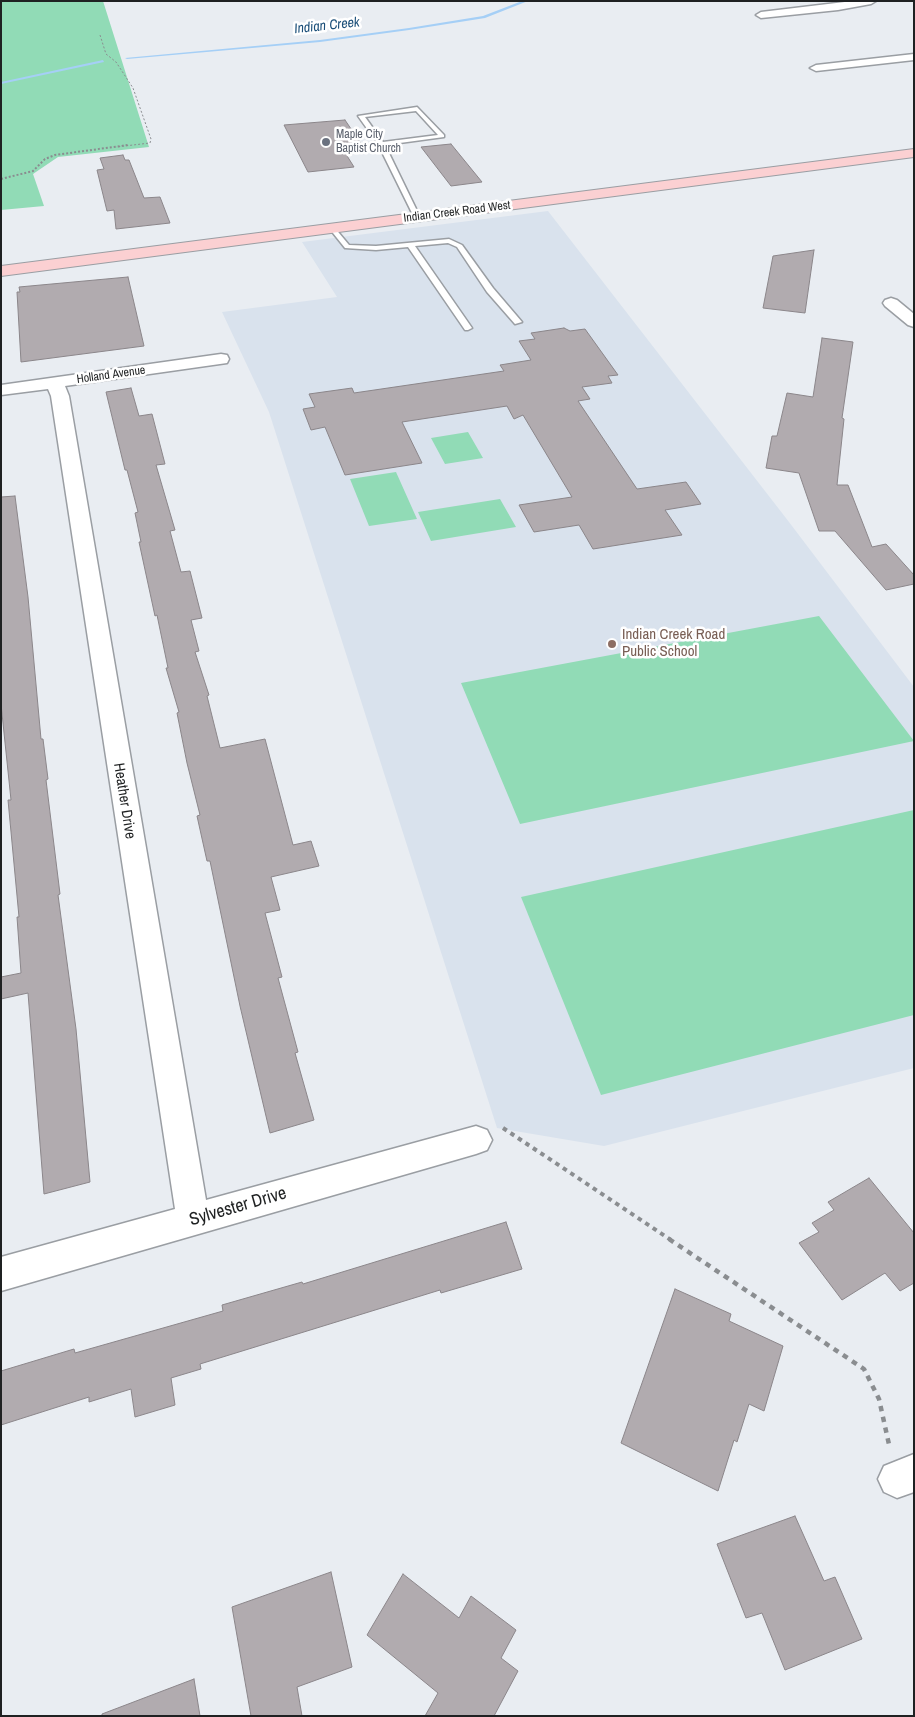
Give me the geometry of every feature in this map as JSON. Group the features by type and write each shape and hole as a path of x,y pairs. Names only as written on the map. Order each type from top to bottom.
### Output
{"street":[{"path":"761,15 838,7 871,1"},
{"path":"816,68 914,57"},
{"name":"Indian Creek Road West","path":"1,271 914,153"},
{"path":"891,303 914,322"},
{"name":"Holland Avenue","path":"1,390 221,359"},
{"name":"Heather Drive","path":"55,383 60,396 193,1219"},
{"name":"Sylvester Drive","path":"1,1274 476,1140"}],"lane":[{"path":"381,144 442,136 418,109 361,116 381,144 417,217"},
{"path":"332,228 347,247 376,248 449,240 460,246 490,290 518,322"},
{"path":"410,245 468,328"}],"path":[{"path":"1,179 33,171 45,159 55,155 150,143 150,133 132,88 116,62 106,54 100,35"},
{"path":"476,1140 488,1118 864,1368 879,1399 905,1476"}],"shaded area":[{"name":"Indian Creek Road Public School","path":"548,211 914,687 914,1068 604,1146 497,1128 269,412 222,312 337,297 302,242"}],"green space":[{"path":"1,1 103,1 149,147 58,157 33,174 44,206 1,210"},
{"path":"468,432 483,458 445,464 431,438"},
{"path":"396,472 417,519 369,526 350,479"},
{"path":"500,499 516,527 431,541 418,512"},
{"path":"819,616 914,741 520,824 461,683"},
{"path":"914,810 914,1015 601,1095 521,897"}],"building":[{"name":"Maple City Baptist Church","path":"345,120 364,148 344,151 354,167 308,172 284,125"},
{"path":"451,144 482,182 451,186 421,147"},
{"path":"123,155 125,160 129,160 144,198 160,197 170,223 116,229 114,210 107,211 97,170 104,169 100,158"},
{"path":"814,250 805,313 763,308 773,256"},
{"path":"128,277 144,346 21,362 17,292 20,292 19,287"},
{"path":"564,328 570,331 585,329 618,375 608,376 612,383 582,387 590,399 578,401 637,489 686,482 701,504 665,510 682,535 593,549 579,525 534,532 519,505 572,497 523,415 514,419 507,406 402,422 422,463 345,475 325,427 311,430 303,409 315,407 309,394 352,388 354,393 504,371 500,365 531,360 519,341 535,339 531,333"},
{"path":"822,338 853,342 842,418 844,419 837,485 848,485 872,547 886,544 914,575 914,584 886,590 835,531 819,531 799,473 766,468 772,436 777,436 787,393 813,397"},
{"path":"131,388 139,416 152,414 165,464 156,465 175,530 170,531 181,572 190,571 202,618 191,620 199,651 195,652 209,695 207,696 220,748 265,739 293,845 311,841 319,866 271,877 280,910 265,913 282,977 278,978 298,1052 295,1053 314,1120 270,1133 240,1006 210,861 207,861 197,816 200,815 187,763 177,713 179,712 166,668 168,668 157,615 155,616 139,542 141,542 135,513 138,512 127,470 125,470 106,392"},
{"path":"15,496 28,597 41,739 43,739 48,779 46,780 60,894 58,895 76,1029 90,1182 44,1194 28,993 1,999 1,977 21,973 17,917 19,917 8,800 11,800 1,704 1,497"},
{"path":"869,1178 914,1233 914,1283 900,1291 885,1273 842,1300 799,1243 819,1232 812,1223 834,1210 828,1202"},
{"path":"506,1222 522,1269 441,1293 440,1290 200,1364 201,1369 171,1378 175,1405 135,1417 131,1389 89,1402 89,1397 1,1425 1,1371 74,1349 75,1353 223,1311 222,1305 302,1282 303,1284"},
{"path":"675,1289 731,1314 729,1321 783,1346 764,1411 749,1404 737,1442 734,1440 718,1491 621,1443"},
{"path":"795,1516 824,1581 835,1577 862,1639 785,1670 762,1613 746,1618 717,1544"},
{"path":"331,1572 352,1667 297,1687 302,1716 251,1716 232,1607"},
{"path":"403,1574 459,1618 471,1596 516,1630 501,1658 518,1671 494,1716 425,1716 438,1693 367,1635"},
{"path":"194,1679 200,1716 102,1716 102,1714"}],"waterway":[{"name":"Indian Creek","path":"127,58 320,41 409,29 484,17 526,1"},
{"name":"Indian Creek","path":"1,83 103,61"}],"place":[{"name":"Maple City Baptist Church","path":"326,142"},
{"name":"Indian Creek Road Public School","path":"612,644"}]}
